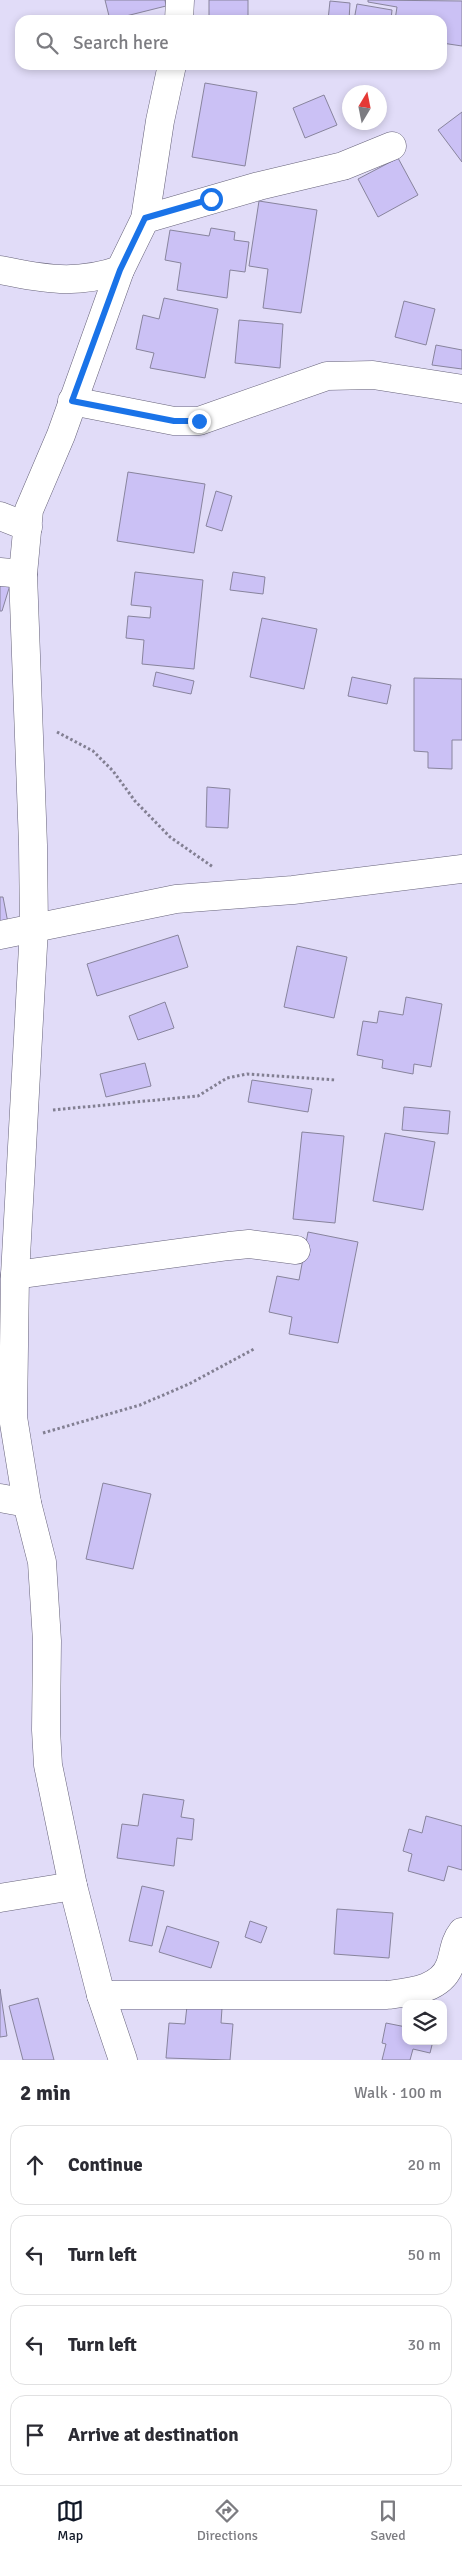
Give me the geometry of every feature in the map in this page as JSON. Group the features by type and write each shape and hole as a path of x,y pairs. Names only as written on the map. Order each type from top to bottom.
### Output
{"street":[{"path":"179,15 180,0"},
{"path":"123,2060 101,1995 73,1886 48,1765 46,1730 47,1641 42,1562 27,1503 16,1441 13,1382 15,1275 34,928 29,717 24,649 12,573 28,527 30,510 120,270 145,218 160,121 171,70"},
{"path":"145,218 259,186 343,166 392,146"},
{"path":"0,270 65,280 98,278 120,270"},
{"path":"72,401 174,421 199,421 327,376 373,375 462,389"},
{"path":"0,516 28,527"},
{"path":"0,935 176,899 250,894 462,869"},
{"path":"15,1275 243,1244 296,1250"},
{"path":"0,1498 27,1503"},
{"path":"0,1898 73,1886"},
{"path":"101,1995 387,1995 408,1993 426,1987 445,1974 450,1966 457,1939 462,1932"}],"path":[{"path":"29,717 93,751 113,771 135,801 170,838 250,894"},
{"path":"25,1113 198,1096 227,1078 247,1074 336,1080"},
{"path":"16,1441 140,1405 189,1384 254,1349"}],"building":[{"path":"105,0 165,0 166,6 130,15 109,15"},
{"path":"209,0 248,0 248,15 209,15"},
{"path":"368,0 462,1 462,46 447,44 447,15 396,15 397,7 368,2"},
{"path":"330,1 350,3 349,15 329,15"},
{"path":"357,4 392,10 392,15 355,15"},
{"path":"205,83 257,92 245,166 192,157"},
{"path":"324,95 337,125 305,138 293,108"},
{"path":"462,112 462,162 438,130"},
{"path":"398,158 418,195 378,217 358,179"},
{"path":"259,201 317,210 301,313 263,308 268,269 249,266"},
{"path":"211,228 235,232 234,240 249,242 245,272 230,270 227,298 177,290 181,263 165,260 170,230 209,236"},
{"path":"164,298 218,309 205,378 150,368 154,353 136,349 143,315 159,319"},
{"path":"404,301 435,309 426,345 395,337"},
{"path":"239,320 283,324 280,368 235,363"},
{"path":"436,345 462,350 462,369 432,365"},
{"path":"128,472 205,484 194,553 117,541"},
{"path":"216,491 232,496 222,531 206,526"},
{"path":"135,572 203,580 194,669 142,664 144,640 126,638 128,616 150,618 151,607 131,605"},
{"path":"233,572 265,577 263,594 230,590"},
{"path":"0,582 10,585 2,611 0,611"},
{"path":"262,618 317,629 304,689 250,677"},
{"path":"156,672 194,681 191,694 153,686"},
{"path":"352,677 391,685 387,704 348,696"},
{"path":"414,678 462,679 462,740 452,740 452,769 428,768 428,752 414,751"},
{"path":"207,787 230,789 228,828 206,827"},
{"path":"0,897 3,897 8,923 0,925"},
{"path":"178,935 188,967 97,996 87,964"},
{"path":"297,946 347,957 334,1018 284,1007"},
{"path":"406,997 442,1004 431,1067 414,1064 413,1074 382,1068 383,1060 357,1055 363,1021 377,1023 379,1011 403,1015"},
{"path":"165,1002 174,1028 138,1040 129,1016"},
{"path":"145,1063 151,1086 106,1097 100,1074"},
{"path":"252,1080 312,1089 308,1112 248,1102"},
{"path":"404,1107 450,1111 448,1134 402,1130"},
{"path":"302,1132 344,1136 335,1223 293,1219"},
{"path":"385,1133 435,1142 423,1210 373,1201"},
{"path":"308,1232 358,1242 338,1343 289,1334 292,1317 269,1312 277,1276 299,1280"},
{"path":"103,1483 151,1494 133,1569 86,1559"},
{"path":"143,1794 184,1800 181,1817 194,1819 192,1840 177,1838 174,1866 117,1858 122,1824 138,1826"},
{"path":"426,1816 462,1826 462,1870 448,1866 444,1881 408,1871 412,1854 403,1851 409,1829 422,1833"},
{"path":"142,1886 164,1891 152,1946 129,1941"},
{"path":"337,1909 393,1913 389,1958 334,1954"},
{"path":"250,1921 267,1927 261,1943 245,1937"},
{"path":"167,1926 219,1942 211,1968 159,1952"},
{"path":"0,1989 7,2036 0,2037"},
{"path":"38,1998 54,2060 23,2060 9,2006"},
{"path":"187,2006 222,2008 221,2023 233,2024 230,2060 166,2058 169,2023 185,2024"},
{"path":"386,2023 402,2026 402,2045 432,2045 430,2053 413,2049 410,2060 382,2060 386,2044 382,2043"}],"route":[{"path":"199,421 174,421 72,401 120,270 145,218 211,199"}]}
